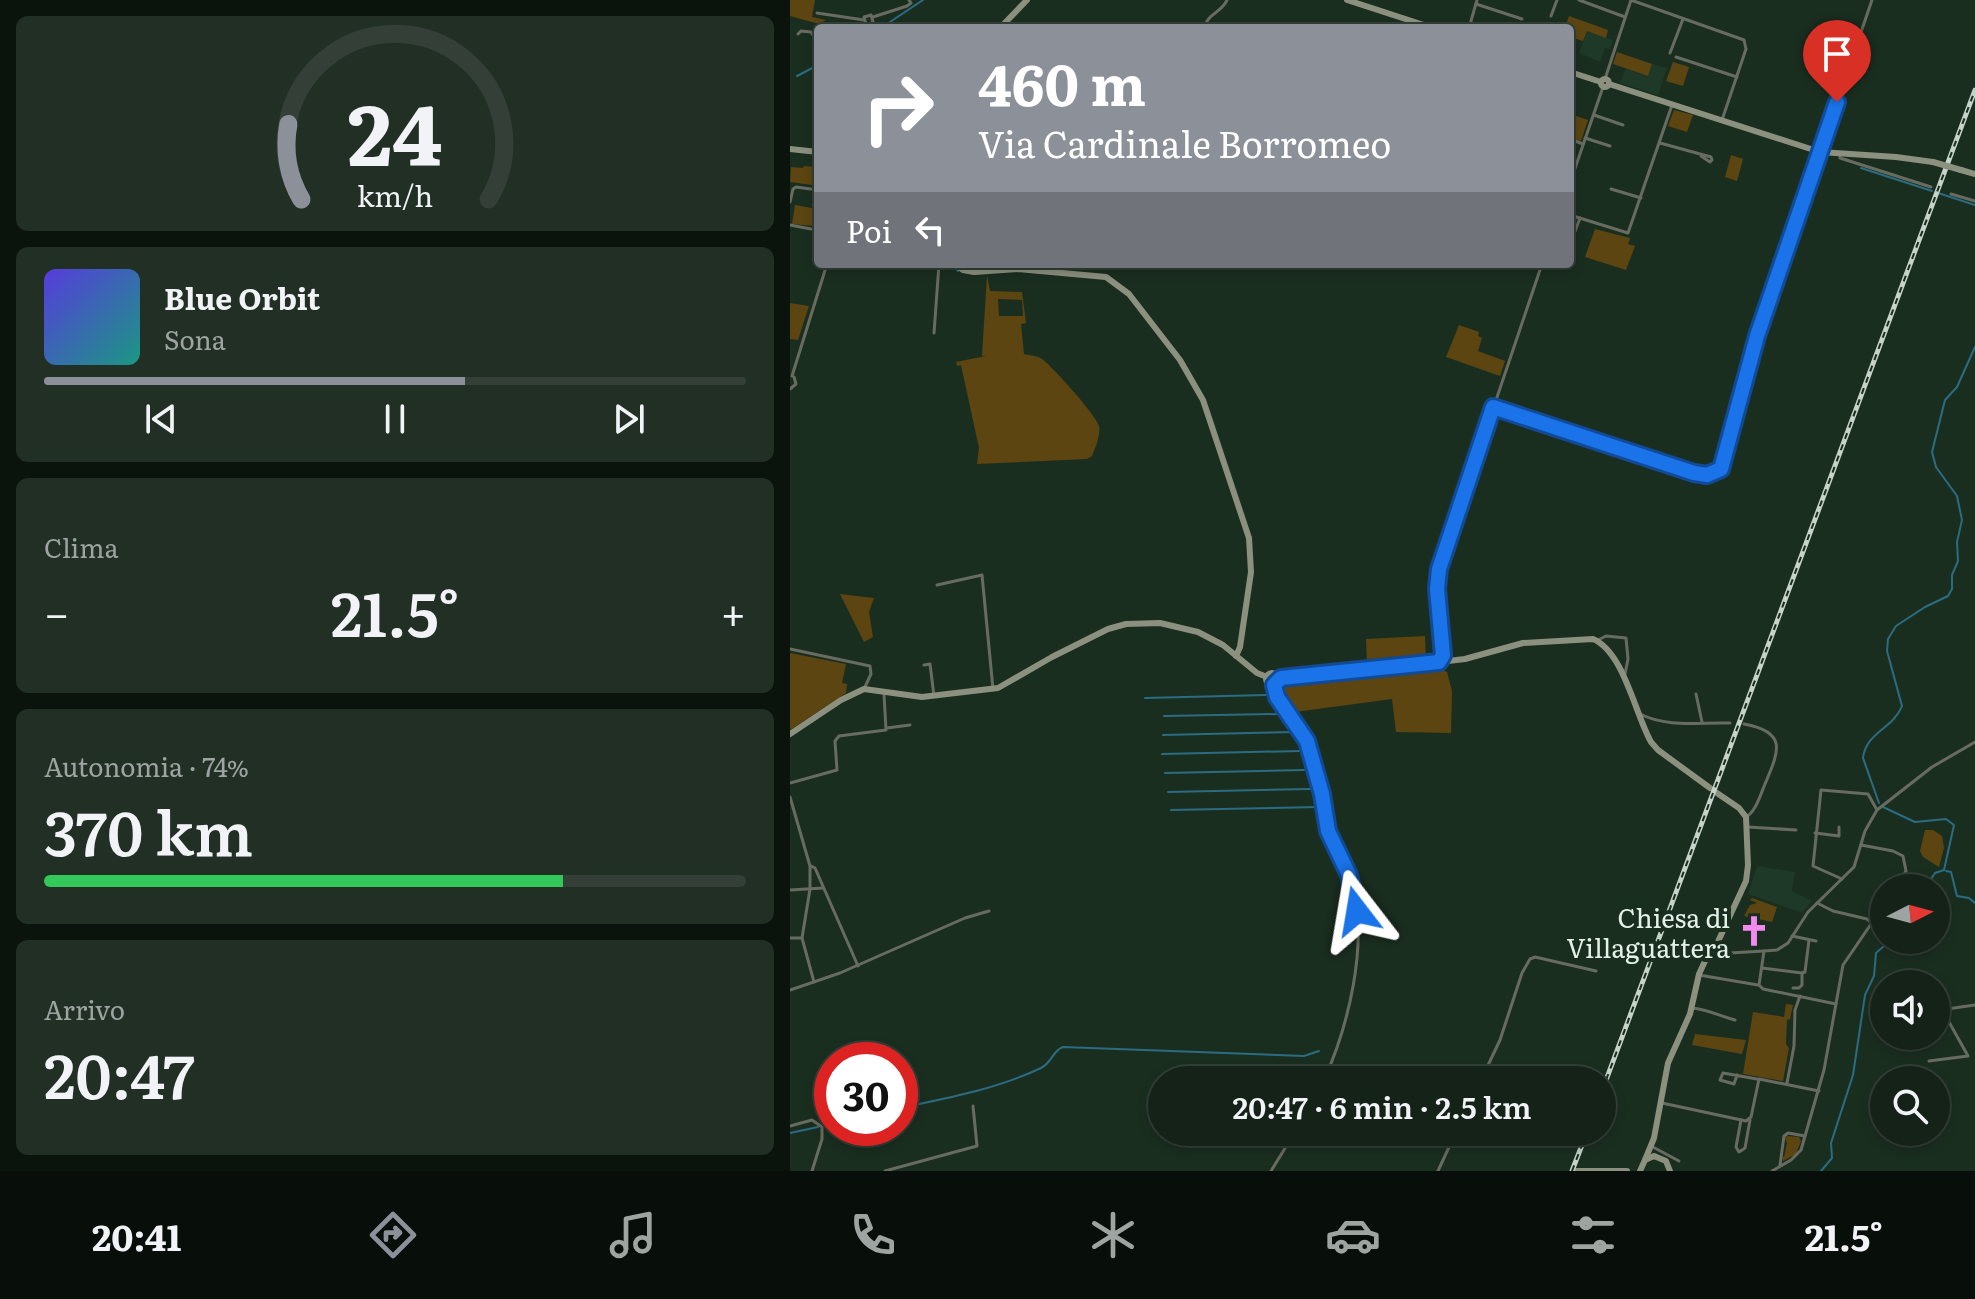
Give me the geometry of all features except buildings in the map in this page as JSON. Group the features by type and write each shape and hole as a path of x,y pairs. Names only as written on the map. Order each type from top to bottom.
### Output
{"street":[{"path":"817,13 871,24 873,17 907,6 911,3 909,0"},
{"path":"1004,24 1027,0"},
{"path":"1206,24 1209,15 1224,6 1227,0"},
{"path":"1347,0 1421,24"},
{"path":"1551,16 1557,0"},
{"path":"1579,0 1625,17"},
{"path":"1574,168 1631,0 1744,40 1746,49 1722,120"},
{"path":"1493,407 1694,473 1707,475 1716,472 1723,463 1757,336 1872,0"},
{"path":"1470,24 1477,2 1522,19"},
{"path":"1670,53 1683,19"},
{"path":"798,34 801,31 811,32 814,37"},
{"path":"1676,57 1737,77"},
{"path":"1574,73 1820,152 1933,162 1975,174"},
{"path":"1574,216 1628,233 1672,105"},
{"path":"1594,115 1623,125"},
{"path":"1585,138 1610,146"},
{"path":"1574,141 1583,144"},
{"path":"1660,143 1701,156"},
{"path":"790,149 814,152"},
{"path":"1840,155 1840,158 1931,187"},
{"path":"790,202 796,187 814,189"},
{"path":"1611,189 1641,198"},
{"path":"1951,194 1975,201"},
{"path":"1574,234 1580,218"},
{"path":"790,225 811,229"},
{"path":"790,389 796,384 791,376 826,268"},
{"path":"934,333 938,268"},
{"path":"960,268 974,272 1018,269 1106,277 1129,294 1180,360 1203,400 1249,538 1251,572 1236,656"},
{"path":"1443,659 1437,589 1439,569 1541,268"},
{"path":"937,585 982,575 993,689"},
{"path":"790,734 841,700 864,689 913,696 993,689 1012,682 1036,665 1108,629 1126,624 1157,623 1188,628 1215,641 1257,673 1267,677 1273,673 1277,697 1307,741 1322,794 1328,831 1349,875 1357,911 1357,952 1352,986 1331,1066"},
{"path":"1276,682 1443,659 1465,659 1523,643 1587,638 1598,640 1606,636 1626,638 1628,659 1623,676"},
{"path":"1598,640 1623,676 1645,732 1658,750 1739,808 1746,817 1747,827 1746,881 1699,975 1692,1008 1668,1063 1652,1147 1642,1165"},
{"path":"790,649 870,666 871,674 864,689"},
{"path":"924,665 930,664 934,696"},
{"path":"884,691 887,728"},
{"path":"1696,694 1702,722"},
{"path":"1638,714 1668,724 1730,723"},
{"path":"1744,724 1768,731 1776,741 1777,751 1752,813 1746,817"},
{"path":"790,783 834,773 837,768 836,738 910,725"},
{"path":"1715,948 1730,953 1782,947 1817,903 1854,867 1868,825 1877,810 1932,767 1975,742"},
{"path":"1842,879 1813,866 1820,793 1823,789 1868,794 1877,810"},
{"path":"790,797 810,866 810,889 802,938 814,982"},
{"path":"1747,827 1796,830"},
{"path":"1815,833 1839,836 1839,827"},
{"path":"1861,845 1903,856 1904,874"},
{"path":"810,866 815,868 825,888 858,966"},
{"path":"790,890 823,888"},
{"path":"1817,903 1870,921"},
{"path":"790,990 858,966 965,918 989,911"},
{"path":"1772,1171 1798,1155 1819,1091 1844,962 1870,926"},
{"path":"1792,936 1816,941"},
{"path":"790,938 802,938"},
{"path":"1793,988 1802,985 1809,940"},
{"path":"1759,985 1764,951"},
{"path":"1488,1066 1530,959 1535,957 1596,971"},
{"path":"1762,968 1802,973"},
{"path":"1699,975 1759,985 1763,989 1836,1004"},
{"path":"1787,1085 1794,1046 1795,1010 1800,996"},
{"path":"1929,1061 1968,1056 1944,1013 1947,1009 1975,1005"},
{"path":"1692,1008 1709,1010 1719,1017 1735,1020"},
{"path":"1737,1075 1819,1091"},
{"path":"1741,1120 1736,1147 1739,1152 1745,1148 1759,1079"},
{"path":"1659,1103 1750,1120"},
{"path":"885,1171 977,1146 973,1106"},
{"path":"790,1126 812,1120 822,1127 822,1139 812,1171"},
{"path":"1781,1166 1784,1136 1788,1133 1805,1136"},
{"path":"1271,1171 1286,1146"},
{"path":"1438,1171 1450,1146"},
{"path":"1652,1147 1671,1169"},
{"path":"1652,1147 1679,1161"},
{"path":"1575,1171 1624,1170 1659,1157"}],"shaded area":[{"path":"790,0 815,0 812,17 826,20 819,24 790,16"},
{"path":"1569,16 1608,30 1606,38 1587,31 1583,41 1574,38 1574,24 1566,24"},
{"path":"1587,31 1613,40 1610,49 1605,48 1600,62 1579,53"},
{"path":"1617,52 1652,64 1648,76 1613,64"},
{"path":"1673,62 1689,67 1683,86 1666,81"},
{"path":"1652,64 1667,68 1658,95 1620,83 1626,69 1648,76"},
{"path":"1674,110 1693,115 1687,132 1668,126"},
{"path":"1574,115 1588,120 1581,141 1574,139"},
{"path":"1731,155 1743,159 1737,181 1725,177"},
{"path":"791,167 814,167 812,185 790,182"},
{"path":"795,205 814,208 814,226 792,224"},
{"path":"1595,229 1630,238 1628,244 1635,246 1626,270 1585,257"},
{"path":"987,275 990,291 1022,292 1026,323 1021,324 1024,354 1047,363 1074,391 1096,421 1099,433 1092,456 1087,459 977,464 979,448 961,365 957,366 956,362 986,356 982,356","holes":["998,299 1022,300 1023,316 999,316"]},
{"path":"790,303 809,306 798,340 790,339"},
{"path":"1459,325 1479,332 1478,336 1482,338 1478,351 1505,361 1500,376 1446,357"},
{"path":"840,594 874,598 869,612 873,637 864,642"},
{"path":"1425,636 1426,658 1367,662 1366,639"},
{"path":"790,653 846,664 842,683 847,684 846,693 790,730"},
{"path":"1436,667 1447,672 1452,691 1451,733 1396,732 1392,699 1295,712 1281,688 1284,683"},
{"path":"1925,830 1933,830 1942,836 1944,848 1939,867 1923,857 1920,851"},
{"path":"1757,866 1795,872 1792,891 1812,901 1802,913 1748,894"},
{"path":"1752,898 1777,907 1772,922 1744,916 1750,905 1757,903 1750,900"},
{"path":"1786,1004 1793,1005 1790,1019 1787,1020 1786,1044 1789,1048 1783,1081 1743,1074 1753,1012 1784,1017"},
{"path":"1695,1034 1746,1040 1742,1054 1692,1045"},
{"path":"1787,1136 1799,1137 1801,1141 1796,1154 1783,1161 1782,1156"}],"waterway":[{"path":"887,24 923,0"},
{"path":"797,76 814,67"},
{"path":"1861,168 1932,191"},
{"path":"1938,193 1975,205"},
{"path":"955,268 958,271"},
{"path":"1879,803 1863,758 1869,742 1893,720 1902,706 1887,651 1888,639 1896,626 1948,596 1958,561 1957,542 1962,520 1957,496 1936,467 1932,452 1945,400 1957,387 1975,347"},
{"path":"1145,698 1266,695"},
{"path":"1164,716 1278,714"},
{"path":"1163,735 1295,732"},
{"path":"1162,754 1299,751"},
{"path":"1165,773 1304,770"},
{"path":"1168,792 1310,789"},
{"path":"1171,810 1319,807"},
{"path":"1883,807 1915,822 1946,819 1954,825 1944,870 1934,874"},
{"path":"1946,871 1951,872 1957,896 1969,898 1975,903"},
{"path":"1821,1171 1832,1158 1831,1143 1853,1075 1865,995 1874,976 1876,954"},
{"path":"918,1104 1007,1082 1045,1066 1063,1047 1304,1056 1319,1051"},
{"path":"790,1133 814,1128"}],"railway":[{"path":"1611,1066 1975,90"},
{"path":"1572,1171 1582,1146"}],"place":[{"name":"Chiesa di Villaguattera","path":"1754,931"}],"route":[{"path":"1357,911 1349,875 1328,831 1322,794 1307,741 1277,697 1274,685 1281,678 1439,662 1443,655 1437,589 1439,569 1493,407 1694,473 1707,475 1721,469 1757,336 1837,102"}]}
